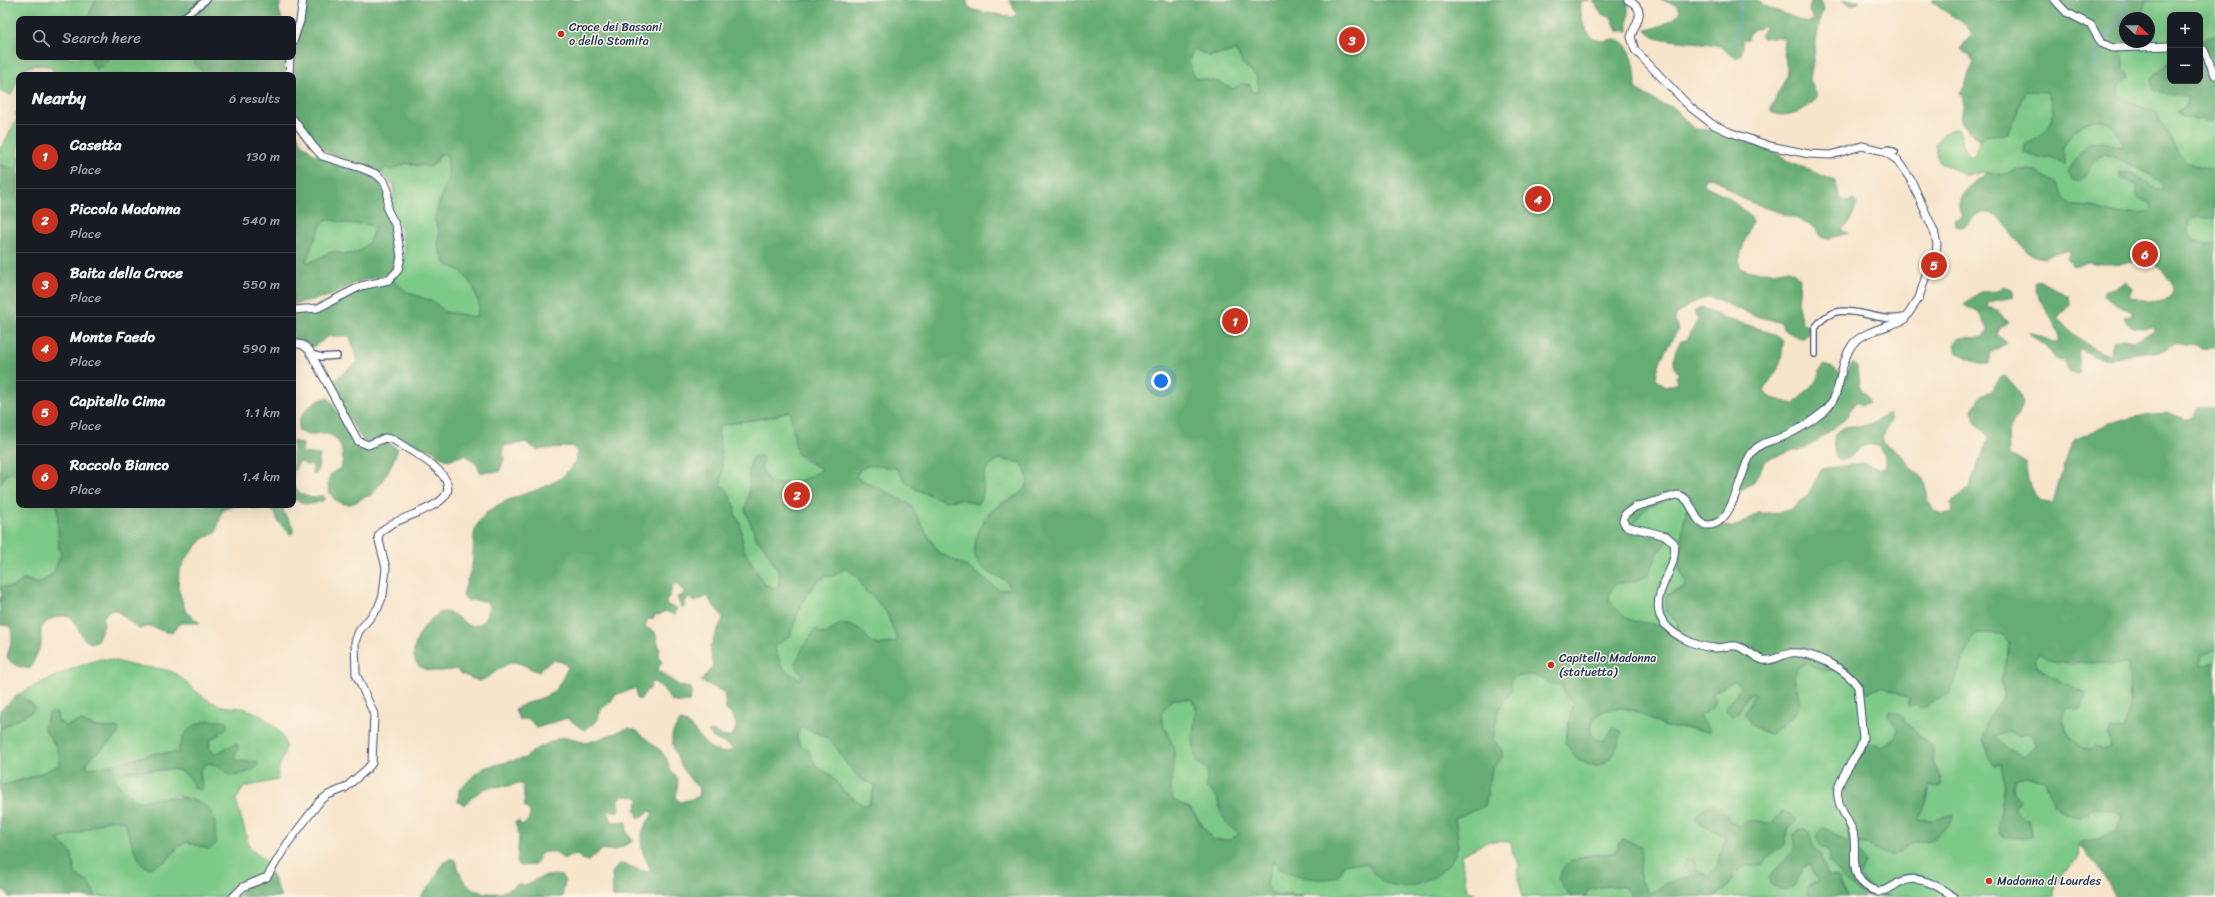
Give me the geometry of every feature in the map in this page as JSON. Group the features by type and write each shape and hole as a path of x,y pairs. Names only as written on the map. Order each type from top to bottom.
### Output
{"street":[{"path":"185,16 206,0"},
{"path":"296,33 300,21 303,0"},
{"path":"1628,0 1635,5 1639,12 1638,20 1631,39 1635,50 1684,101 1712,124 1759,143 1809,154 1831,155 1862,146 1884,151 1897,160 1908,174 1934,231 1937,244 1936,253 1927,272 1919,298 1908,316 1904,320 1868,334 1852,345 1833,402 1822,413 1790,434 1767,442 1751,453 1730,508 1721,521 1711,525 1702,523 1698,519 1689,500 1677,495 1635,507 1625,514 1623,521 1626,526 1666,536 1674,543 1674,558 1660,590 1658,608 1663,621 1673,633 1715,648 1738,647 1763,660 1798,652 1810,655 1823,660 1853,680 1858,687 1863,738 1862,743 1846,768 1837,791 1840,804 1848,819 1855,840 1856,872 1864,884 1877,891 1889,889 1902,881 1916,879 1925,881 1954,897"},
{"path":"2055,0 2066,12 2091,24 2103,44 2113,48 2167,46"},
{"path":"2203,50 2212,69"},
{"path":"289,72 290,60"},
{"path":"296,124 322,156 368,170 384,181 388,190 387,209 395,223 401,257 398,270 389,280 361,286 318,308 296,310"},
{"path":"1884,151 1888,149 1895,152"},
{"path":"1815,354 1815,328 1826,316 1835,312 1858,311 1884,320 1908,316"},
{"path":"233,897 243,887 262,880 271,872 288,844 322,798 345,788 367,769 372,762 374,714 356,674 355,642 357,635 378,608 383,595 386,568 378,543 380,532 386,527 439,503 446,494 446,486 443,476 437,469 394,440 385,438 368,445 358,441 305,346 296,344"},
{"path":"310,354 322,357 337,356"}],"green space":[{"path":"0,0 96,0 88,16 16,16 16,60 91,60 91,62 102,67 108,60 194,60 193,63 202,72 54,72 50,66 40,65 27,68 22,72 16,72 16,84 11,95 0,90"},
{"path":"96,0 281,0 279,10 281,16 202,16 194,12 184,16 88,16"},
{"path":"305,0 967,0 969,6 974,10 1012,17 1017,14 1009,0 1163,0 1170,3 1181,0 1590,0 1581,1 1582,21 1588,33 1598,40 1605,41 1616,39 1625,45 1634,62 1636,89 1661,104 1673,107 1694,129 1708,130 1718,128 1732,136 1774,151 1784,159 1835,181 1840,198 1846,202 1855,200 1857,204 1851,221 1841,230 1848,233 1830,238 1822,238 1816,229 1808,223 1743,199 1713,177 1705,178 1704,185 1727,196 1751,217 1752,221 1739,261 1740,268 1758,272 1789,270 1796,274 1800,279 1798,306 1802,323 1810,327 1808,334 1804,338 1798,338 1783,329 1782,323 1753,315 1710,297 1693,302 1676,315 1675,321 1678,330 1661,359 1656,378 1666,387 1678,383 1676,376 1679,375 1676,371 1674,362 1676,350 1681,341 1687,340 1698,319 1694,312 1702,307 1721,317 1774,334 1783,340 1779,365 1764,392 1772,398 1794,404 1816,381 1823,364 1835,369 1845,378 1852,362 1857,366 1859,386 1865,393 1869,402 1862,405 1857,401 1847,416 1833,429 1801,450 1794,450 1766,460 1753,483 1738,492 1722,525 1734,528 1758,513 1775,513 1791,509 1808,495 1821,469 1862,463 1880,469 1885,466 1885,457 1880,447 1875,445 1866,445 1855,452 1848,459 1837,459 1834,450 1834,441 1840,429 1870,424 1889,414 1892,418 1882,438 1884,443 1901,455 1912,469 1923,478 1930,504 1934,511 1944,514 1953,512 1951,502 1969,488 1988,439 1986,434 1976,424 1972,410 1980,397 1993,390 1999,378 2005,376 2019,392 2023,404 2008,432 2009,455 2025,462 2027,476 2032,490 2039,500 2045,502 2053,503 2067,453 2075,440 2109,423 2150,414 2168,413 2186,419 2190,418 2198,408 2215,409 2215,649 2201,657 2201,666 2215,663 2215,897 2115,897 2097,864 2079,846 2082,842 2098,839 2116,831 2121,816 2111,810 2093,808 2081,818 2065,813 2056,806 2050,795 2045,780 2027,776 2016,778 2013,787 2015,796 2019,801 2014,810 2030,821 2032,836 2006,838 2000,834 1998,827 2005,786 2001,764 1994,766 1983,739 1988,718 2003,697 2004,691 2001,682 2007,660 2009,642 2003,634 1979,633 1972,638 1950,692 1924,707 1908,706 1910,698 1883,686 1872,690 1869,693 1858,679 1835,670 1823,670 1806,664 1799,666 1793,676 1799,700 1797,709 1777,730 1770,734 1750,724 1747,717 1744,715 1755,693 1747,695 1739,711 1733,716 1726,710 1740,686 1735,680 1713,693 1715,698 1712,708 1700,715 1699,718 1708,726 1710,732 1688,728 1667,727 1624,708 1607,710 1596,716 1591,730 1593,738 1604,741 1612,727 1622,732 1616,749 1611,757 1607,761 1595,767 1578,760 1565,743 1573,701 1563,693 1563,685 1550,684 1536,675 1516,676 1511,681 1511,692 1498,710 1493,739 1502,751 1502,758 1492,769 1485,806 1455,818 1458,843 1455,855 1449,864 1433,878 1413,886 1403,887 1389,885 1378,878 1367,864 1345,863 1339,875 1331,878 1316,879 1292,874 1279,869 1277,863 1273,861 1267,883 1269,891 1278,896 1290,894 1303,897 613,897 612,873 619,864 649,872 650,868 643,852 641,841 643,830 653,813 650,811 641,817 638,817 635,810 639,800 637,797 623,796 619,798 620,809 618,812 610,810 608,812 612,822 626,821 627,832 633,841 613,851 603,849 588,861 581,859 576,854 563,859 555,852 545,852 539,855 539,859 534,865 520,866 517,863 519,836 515,822 519,821 520,824 524,825 529,819 530,812 525,807 523,785 517,783 508,786 486,788 464,805 458,802 459,790 476,773 486,767 525,758 536,749 562,737 587,743 629,728 637,731 661,751 667,759 670,770 678,779 676,799 681,802 698,797 699,788 685,772 677,758 672,735 681,721 693,729 709,747 725,753 734,748 713,738 708,732 714,731 724,737 730,737 735,730 736,723 726,710 724,692 701,681 713,666 710,647 723,618 708,596 695,602 689,598 686,600 684,607 681,607 677,597 683,595 684,591 676,584 673,584 670,595 666,601 667,605 677,608 675,615 665,611 659,615 656,614 654,618 647,620 645,627 655,632 660,649 658,656 662,662 658,668 659,671 680,686 691,688 692,691 689,702 681,703 671,701 663,688 654,682 651,682 650,689 646,691 640,700 637,699 636,688 615,695 610,703 602,708 597,721 584,730 567,718 537,728 529,719 519,719 515,710 523,705 550,694 556,689 568,667 562,662 553,660 542,667 539,672 521,664 513,663 504,666 479,681 461,674 456,669 433,671 420,667 414,658 415,646 427,623 436,615 448,612 471,626 482,622 487,614 489,606 486,601 467,600 463,596 472,564 474,535 477,525 487,513 500,504 560,479 571,468 578,453 572,446 537,450 525,442 506,445 503,446 504,459 499,472 480,472 477,465 466,455 448,460 440,457 433,450 416,446 414,450 393,438 369,443 364,442 343,410 329,383 337,379 357,362 350,336 329,336 313,347 306,342 296,340 296,312 309,311 364,287 392,280 407,292 434,302 445,312 477,317 479,304 474,288 462,271 446,264 438,246 439,229 434,220 449,175 447,155 440,154 431,167 406,163 392,170 384,168 382,174 318,148 298,124 296,118 296,72 290,72 292,60 296,60 296,39 304,13","holes":["1194,49 1209,56 1236,51 1245,66 1257,77 1259,91 1252,92 1250,85 1241,84 1233,89 1219,82 1195,78 1188,61","790,411 797,454 822,469 797,482 782,484 769,483 761,468 763,461 761,455 752,458 749,468 749,495 745,509 757,540 764,546 779,572 780,578 777,589 764,584 743,548 740,522 735,515 735,506 726,488 720,486 722,479 722,465 718,428 723,425 775,416","1000,459 1017,462 1023,465 1027,474 1028,483 1022,491 1014,498 996,507 984,521 976,539 974,548 978,563 988,571 1007,581 1009,589 999,590 969,568 938,552 912,508 906,502 856,477 859,471 867,466 896,468 906,482 917,490 946,501 960,499 977,504 983,492 984,475 991,464","1679,493 1688,495 1693,499 1685,516 1679,568 1686,581 1685,588 1666,595 1666,612 1678,622 1677,630 1669,631 1653,624 1626,618 1609,601 1610,592 1615,584 1634,581 1648,576 1658,553 1667,543 1667,538 1662,535 1650,537 1634,529 1633,526 1641,513 1647,508","845,568 857,576 865,591 872,595 887,613 897,639 896,642 878,645 873,643 858,628 841,623 826,634 821,633 816,629 805,644 795,663 796,668 803,673 800,680 782,668 774,646 790,636 801,604 816,582 825,576 833,576","2039,654 2054,662 2128,665 2130,697 2127,721 2124,729 2111,729 2108,735 2111,741 2110,747 2103,750 2095,745 2090,750 2078,745 2072,739 2064,726 2064,713 2067,708 2080,709 2086,693 2064,683 2036,666 2034,660","1172,699 1191,699 1196,706 1193,737 1196,762 1206,769 1206,787 1217,798 1226,822 1234,830 1240,833 1230,840 1213,840 1190,809 1173,800 1171,789 1174,754 1172,743 1161,713","803,727 826,737 837,748 845,762 860,779 875,785 869,805 863,805 843,791 831,775 817,767 808,750 799,745 797,735 800,728","2008,731 2017,736 2030,733 2037,745 2024,757 2007,749 1995,737"]},
{"path":"1593,0 1628,0 1628,31 1617,31 1612,18 1601,14"},
{"path":"1660,0 1759,0 1765,6 1808,23 1812,20 1812,16 1809,12 1811,0 1821,0 1824,9 1820,18 1810,80 1817,96 1814,101 1809,106 1790,114 1783,115 1771,112 1771,107 1788,74 1783,48 1784,39 1780,37 1762,38 1760,35 1765,28 1762,25 1760,28 1751,31 1748,39 1742,40 1743,48 1741,55 1736,58 1719,46 1658,38 1646,30 1665,24 1680,11 1677,5"},
{"path":"1842,0 1859,0 1859,3 1853,5"},
{"path":"1932,0 2146,0 2143,12 2119,12 2119,48 2124,48 2120,51 2124,58 2122,69 2127,72 2128,78 2120,84 2119,94 2126,101 2157,113 2175,146 2187,162 2201,168 2215,170 2215,218 2198,216 2190,219 2187,229 2194,240 2206,244 2215,244 2215,346 2204,348 2195,343 2186,345 2174,344 2161,351 2140,352 2115,358 2102,358 2082,349 2078,351 2081,372 2078,374 2069,371 2064,360 2055,359 2049,350 2031,335 2029,332 2053,342 2058,342 2059,333 2036,291 2035,282 2038,280 2069,296 2070,305 2058,317 2061,322 2094,349 2106,354 2111,354 2113,342 2122,339 2135,341 2154,331 2153,326 2136,328 2128,324 2124,317 2132,316 2132,311 2120,307 2109,300 2103,293 2106,290 2115,288 2126,282 2133,287 2129,295 2150,301 2161,301 2171,297 2174,288 2167,276 2159,268 2152,264 2143,262 2101,264 2089,262 2078,266 2072,266 2067,257 2070,251 2060,251 2045,258 2038,258 2027,252 2017,240 2013,238 2008,228 1999,218 1988,213 1976,215 1967,225 1959,227 1955,225 1954,220 1963,216 1959,202 1961,196 1966,190 1989,172 2002,175 2018,169 2037,172 2057,184 2065,199 2074,206 2093,207 2116,214 2148,212 2152,208 2151,204 2137,197 2135,193 2138,186 2120,177 2119,173 2132,173 2156,190 2162,190 2163,185 2152,176 2134,166 2117,158 2103,154 2096,160 2079,181 2072,180 2068,173 2069,170 2089,143 2104,142 2123,148 2122,141 2116,130 2111,125 2100,120 2094,120 2083,124 2072,134 2062,149 2065,165 2051,157 2039,158 2024,153 2025,145 2041,135 2051,124 2053,111 2047,92 2026,91 2020,102 2011,129 2007,134 1988,135 1980,139 1970,132 1961,121 1963,99 1960,92 1965,86 1973,61 1970,55 1960,49 1972,34 1964,24 1936,5"},
{"path":"2146,0 2215,0 2215,34 2203,40 2203,12 2167,12 2167,65 2151,78 2153,90 2180,94 2188,98 2187,105 2176,112 2181,116 2215,122 2213,141 2215,170 2187,162 2175,146 2157,113 2126,101 2119,94 2124,58 2120,51 2124,48 2155,48 2155,12 2143,12"},
{"path":"194,12 202,15 202,16 184,16"},
{"path":"2215,34 2215,122 2182,116 2176,112 2187,105 2188,98 2153,90 2151,78 2167,65 2167,84 2203,84 2203,40"},
{"path":"1194,49 1209,56 1236,51 1245,66 1257,77 1259,91 1252,92 1250,85 1241,84 1233,89 1219,82 1195,78 1188,61"},
{"path":"91,60 108,60 96,70"},
{"path":"194,60 285,60 285,72 202,72 193,63"},
{"path":"2041,90 2047,92 2053,108 2053,118 2044,134 2051,157 2056,159 2064,154 2061,149 2072,134 2083,124 2094,120 2106,122 2116,130 2122,142 2123,148 2104,142 2089,143 2079,159 2070,168 2085,176 2092,164 2103,154 2117,158 2143,171 2163,185 2162,190 2156,190 2132,173 2120,177 2138,186 2137,197 2151,204 2152,208 2148,212 2116,214 2093,207 2074,206 2065,200 2046,178 2037,172 2027,169 2002,175 1986,171 1967,176 1941,163 1937,157 1935,144 1945,133 1958,129 1966,151 1971,157 1974,156 1980,139 1988,135 2008,134 2026,91"},
{"path":"16,121 16,169 0,165 0,147 2,147"},
{"path":"296,133 301,142 314,154 374,177 381,183 385,193 384,210 395,236 398,253 394,268 385,276 365,280 332,295 296,304","holes":["327,219 345,223 371,225 374,228 373,233 368,243 361,250 352,254 331,252 308,263 306,260 322,223"]},
{"path":"445,153 447,155 449,175 438,205 436,225 439,229 438,246 446,264 462,271 474,288 479,304 477,317 445,312 434,302 407,292 392,280 403,265 405,253 401,229 391,208 394,193 393,184 382,174 384,168 403,165 406,163 419,166 435,164 440,154"},
{"path":"0,165 16,169 16,475 11,473 7,474 0,484"},
{"path":"2194,216 2215,218 2215,244 2200,242 2195,240 2189,234 2188,224 2190,219"},
{"path":"327,219 345,223 372,225 374,228 373,233 368,243 361,250 351,254 333,252 308,263 306,260 322,223"},
{"path":"2003,286 2012,289 2015,297 1988,302 1987,306 1999,312 2003,319 2008,321 2005,325 2001,326 1997,334 2007,343 1991,352 1989,364 1980,364 1956,352 1955,343 1958,339 1981,337 1985,334 1987,329 1979,313 1964,305 1967,301 1980,292 1998,291"},
{"path":"328,397 355,443 360,447 368,450 388,443 398,449 387,474 370,496 350,504 341,503 334,499 328,488 328,480 330,476 341,468 343,458 339,443 332,436 327,434 307,434 299,431 300,418 303,413 312,405"},
{"path":"790,411 800,458 822,469 797,482 776,484 769,483 761,468 763,461 749,468 749,495 745,509 757,540 764,546 779,572 780,578 777,589 764,584 743,548 740,522 735,515 735,506 726,488 720,486 722,479 722,465 718,428 723,425 775,416"},
{"path":"296,442 303,444 302,453 320,455 317,473 314,475 312,472 313,465 306,465 300,461 296,467"},
{"path":"1000,459 1017,462 1023,465 1027,474 1028,483 1022,493 1002,503 985,517 975,553 977,557 1007,581 1010,589 999,590 969,568 937,552 912,507 906,502 856,477 859,471 871,465 885,465 898,470 902,474 951,501 960,499 977,504 983,492 984,475 986,470 991,464"},
{"path":"11,473 16,475 16,508 57,508 59,549 61,554 54,572 37,584 25,579 13,586 0,586 0,484 7,474"},
{"path":"296,488 301,494 312,498 323,495 325,498 323,501 310,504 302,503 296,500"},
{"path":"1679,493 1688,495 1693,499 1685,516 1679,568 1686,581 1685,588 1671,592 1672,618 1678,622 1677,630 1669,631 1653,624 1626,618 1608,601 1610,592 1615,584 1634,581 1648,576 1658,553 1663,548 1662,535 1650,537 1634,529 1633,526 1641,513 1647,508"},
{"path":"57,508 229,508 222,511 216,533 203,539 187,557 179,571 178,588 186,612 200,623 180,623 173,632 165,632 150,626 139,629 116,610 108,611 103,618 104,625 97,641 91,643 84,639 71,617 55,617 41,626 41,645 30,669 20,667 14,664 7,657 12,634 10,626 0,625 0,598 2,597 0,586 12,588 25,579 37,584 53,574 61,554 59,549"},
{"path":"284,508 283,512 293,526 293,533 290,534 279,523 275,513 269,509"},
{"path":"845,567 857,576 865,591 872,595 887,613 897,639 896,642 878,645 873,643 858,628 841,623 826,634 821,633 796,668 803,673 800,681 782,668 774,646 790,636 801,604 816,582 826,576 834,576"},
{"path":"1979,633 2003,634 2009,642 2007,660 2001,682 2004,691 2003,698 1988,718 1983,739 1992,763 2001,764 2004,773 2000,819 2000,828 2003,837 2018,838 2032,836 2030,821 2014,810 2013,792 2016,778 2027,776 2045,780 2054,805 2087,814 2093,808 2111,810 2121,816 2116,831 2098,839 2082,842 2079,846 2078,857 2068,871 2066,869 2055,889 2055,897 1891,897 1872,889 1865,883 1860,872 1865,863 1858,851 1859,843 1864,843 1873,849 1899,853 1911,843 1931,840 1953,814 1933,820 1918,820 1927,801 1930,786 1942,778 1934,765 1933,750 1902,717 1888,716 1898,729 1896,738 1883,747 1873,745 1868,747 1856,759 1846,828 1849,839 1848,843 1826,828 1821,846 1830,852 1829,863 1839,870 1854,890 1864,897 1847,897 1836,876 1828,876 1819,852 1813,847 1809,832 1799,829 1794,834 1796,845 1794,852 1773,871 1801,874 1803,867 1810,865 1818,881 1808,886 1808,897 1713,897 1733,880 1743,866 1761,866 1768,857 1785,844 1787,829 1792,824 1782,812 1773,823 1752,820 1739,826 1729,821 1727,814 1701,825 1719,832 1725,837 1719,862 1715,870 1708,877 1697,870 1693,859 1692,876 1665,884 1657,890 1648,893 1640,880 1641,846 1624,840 1618,844 1616,852 1579,857 1571,897 1521,897 1523,896 1518,879 1519,864 1513,853 1511,842 1489,841 1461,855 1467,890 1474,893 1476,897 1354,897 1351,895 1305,894 1277,896 1268,891 1267,883 1273,861 1342,871 1345,863 1367,864 1385,882 1393,886 1411,886 1440,873 1459,845 1455,818 1485,806 1492,769 1497,764 1502,751 1493,739 1498,710 1511,692 1511,681 1515,676 1536,675 1550,684 1563,685 1573,701 1565,743 1596,767 1606,737 1604,741 1593,738 1591,727 1596,716 1607,710 1624,708 1667,727 1691,728 1709,732 1708,726 1699,718 1700,715 1707,712 1715,703 1713,693 1735,680 1740,686 1739,692 1727,705 1742,706 1748,695 1755,693 1744,715 1759,730 1770,734 1794,715 1798,688 1793,676 1799,666 1806,664 1823,670 1835,670 1858,679 1869,693 1872,690 1883,686 1910,698 1908,706 1916,706 1956,677 1972,638"},
{"path":"2215,649 2215,663 2201,666 2201,657"},
{"path":"2039,654 2071,664 2080,662 2128,665 2128,713 2124,729 2117,728 2110,747 2103,750 2099,746 2086,750 2076,744 2072,739 2065,727 2063,715 2071,700 2081,689 2069,687 2036,666 2034,660"},
{"path":"101,659 142,667 165,669 175,673 211,702 223,706 243,708 255,712 272,724 284,739 285,749 279,769 278,780 244,787 236,800 250,848 271,866 266,871 237,887 228,897 96,897 90,884 75,874 71,852 57,840 87,830 102,822 119,820 125,822 131,842 166,861 177,848 187,842 208,849 192,800 177,795 138,802 118,785 115,778 124,773 133,771 173,770 183,773 192,780 192,785 201,790 200,771 205,764 218,766 229,775 252,771 258,762 238,761 235,758 238,747 215,754 209,750 211,739 219,735 227,722 208,720 183,739 177,753 156,753 93,769 86,767 88,760 115,738 112,729 96,727 81,721 65,726 58,721 48,735 58,749 60,765 29,778 0,786 0,729 32,703 24,700 19,694 59,674"},
{"path":"19,694 35,707 31,712 0,729 0,710"},
{"path":"1172,699 1191,699 1196,706 1193,737 1195,757 1206,767 1209,774 1206,787 1217,797 1221,816 1240,833 1230,840 1213,840 1191,809 1173,800 1171,783 1174,754 1172,743 1163,723 1161,713"},
{"path":"1889,711 1899,714 1923,740 1931,746 1933,750 1932,760 1943,783 1940,787 1930,786 1927,801 1918,820 1933,820 1953,814 1953,819 1947,827 1931,840 1911,843 1894,855 1889,855 1873,849 1864,843 1859,844 1858,851 1865,863 1859,876 1871,889 1891,897 1874,897 1858,892 1848,883 1837,868 1829,863 1830,852 1821,846 1816,836 1823,827 1848,843 1849,839 1846,828 1848,825 1841,802 1840,788 1844,778 1869,745 1874,744 1883,747 1896,738 1898,729 1888,716"},
{"path":"49,713 57,713 58,721 65,726 81,721 96,727 119,728 118,735 88,760 86,766 89,768 115,765 156,753 177,753 184,735 193,726 209,721 228,722 226,729 211,739 208,746 212,753 215,754 236,743 238,747 235,758 238,761 258,762 258,766 252,771 233,776 217,765 209,763 205,764 200,771 201,790 194,788 187,775 178,770 167,769 137,771 120,775 115,778 118,785 138,802 157,798 179,797 200,802 208,808 213,816 216,844 209,849 187,842 177,848 166,861 149,868 141,864 131,842 125,822 119,820 107,820 78,833 57,840 71,852 75,874 90,884 96,897 9,897 7,892 0,889 0,786 29,778 60,765 58,749 44,729"},
{"path":"802,727 826,737 837,748 856,774 864,781 875,785 869,805 863,805 843,791 831,775 817,767 804,747 799,745 797,735"},
{"path":"2008,731 2017,736 2030,733 2037,745 2024,758 2007,749 1995,737"},
{"path":"1711,804 1723,810 1729,821 1739,826 1752,820 1773,823 1782,812 1791,814 1797,821 1787,829 1785,844 1760,865 1755,867 1747,865 1736,872 1728,887 1713,897 1632,897 1625,887 1604,886 1589,890 1586,897 1571,897 1558,879 1562,870 1568,864 1582,857 1616,852 1618,844 1624,840 1641,846 1640,880 1648,893 1657,890 1665,884 1692,876 1685,867 1685,860 1693,859 1697,870 1708,876 1717,867 1725,837 1696,820 1696,815"},
{"path":"1803,828 1809,832 1813,846 1819,852 1828,876 1839,877 1840,885 1847,897 1808,897 1806,889 1818,881 1812,872 1810,865 1803,867 1798,879 1792,887 1788,889 1777,888 1770,884 1769,877 1794,849 1794,834"},
{"path":"451,858 456,861 464,881 476,890 497,893 517,884 524,886 542,877 557,875 562,876 565,882 562,897 420,897 433,882 443,863"},
{"path":"271,873 281,897 236,897 245,888"},
{"path":"1615,885 1625,887 1632,897 1586,897 1589,890"}],"waterway":[{"path":"1734,45 1742,0"},
{"path":"2103,41 2120,19 2125,0"},
{"path":"2092,68 2100,46"},
{"path":"2212,62 2215,59"},
{"path":"2204,74 2209,67"}],"place":[{"name":"Croce dei Bassani o dello Stomita","path":"561,34"},
{"name":"Baita della Croce","path":"1352,40"},
{"name":"Monte Faedo","path":"1538,199"},
{"name":"Roccolo Bianco","path":"2145,254"},
{"name":"Capitello Cima","path":"1934,265"},
{"name":"Casetta","path":"1235,321"},
{"name":"Piccola Madonna","path":"797,495"},
{"name":"Capitello Madonna (statuetta)","path":"1551,665"},
{"name":"Madonna di Lourdes","path":"1989,881"}]}
